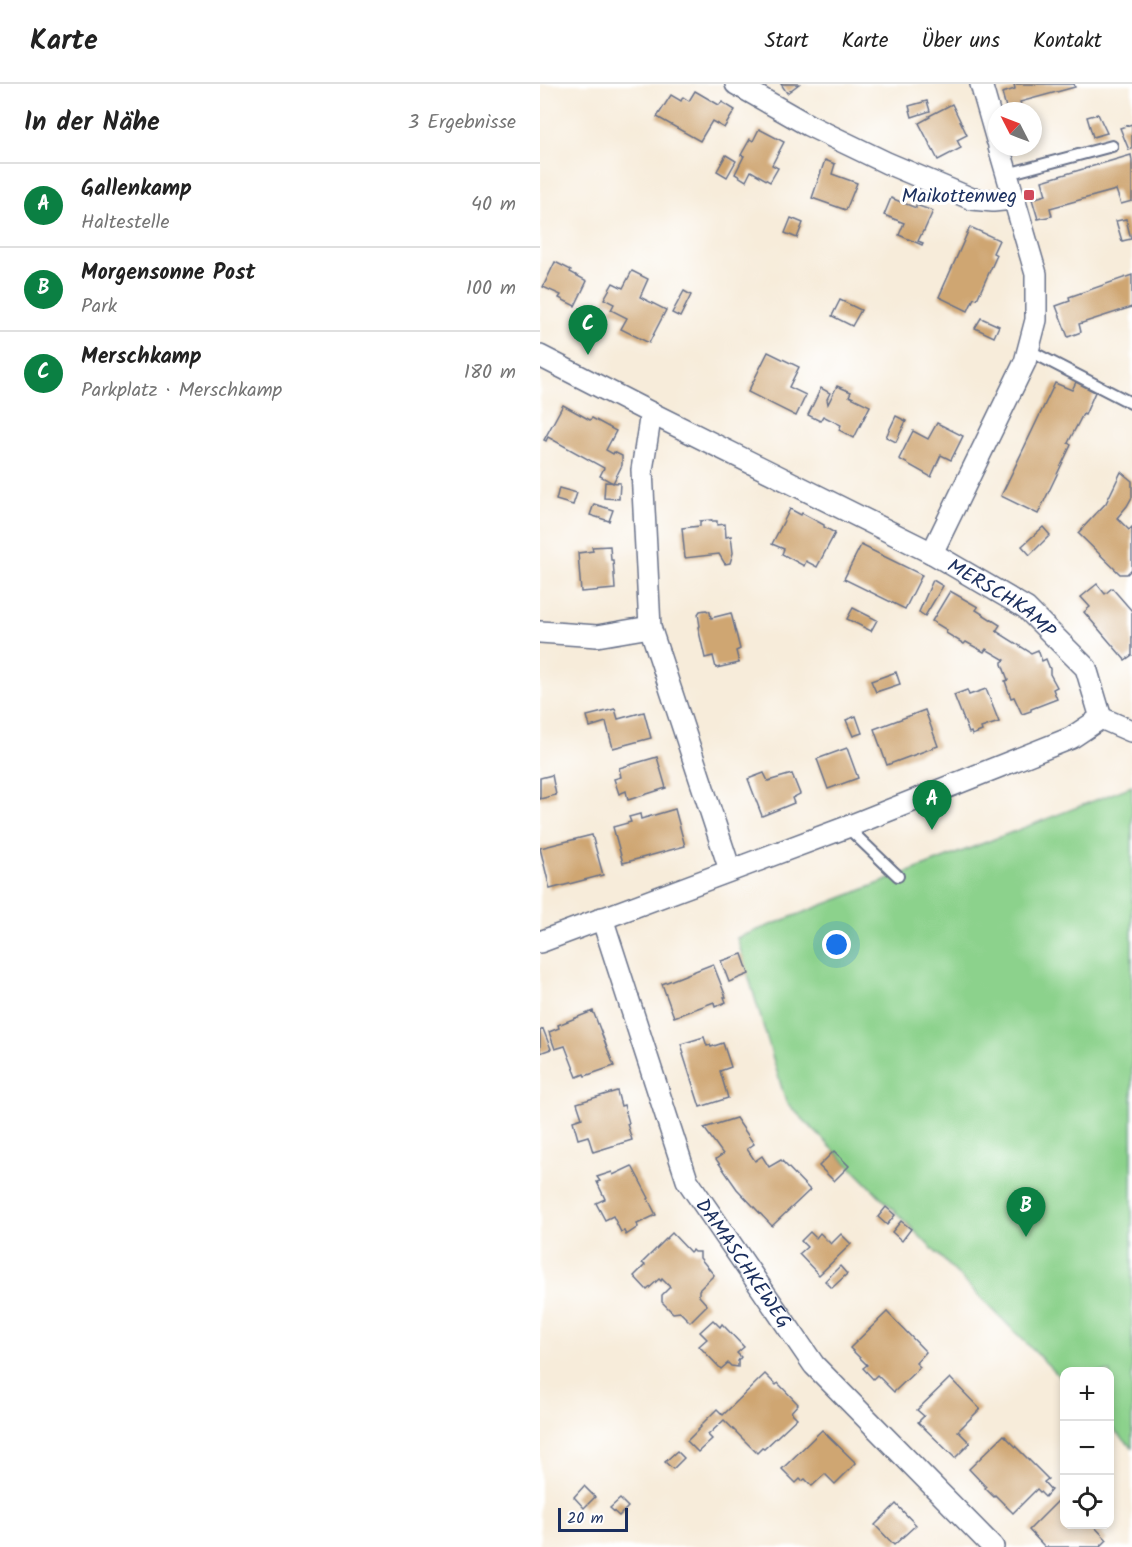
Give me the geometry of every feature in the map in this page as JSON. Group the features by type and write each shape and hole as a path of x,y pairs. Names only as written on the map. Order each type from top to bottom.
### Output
{"street":[{"path":"736,84 818,130 887,163 972,199 993,201 1014,199"},
{"path":"981,84 988,108"},
{"path":"932,553 1025,362 1036,320 1036,274 1002,156"},
{"name":"MERSCHKAMP","path":"540,356 932,553 1026,608 1086,668 1101,718"},
{"path":"651,413 642,470 650,627 730,870"},
{"path":"540,632 597,636 650,627"},
{"path":"540,942 847,827 1071,738 1101,718 1131,730"},
{"name":"DAMASCHKEWEG","path":"602,918 687,1180 814,1365 993,1547"}],"lane":[{"path":"1007,174 1112,146"},
{"path":"1028,350 1132,402"},
{"path":"847,827 898,876"}],"green space":[{"path":"1132,786 1132,1448 1114,1430 1114,1367 1060,1367 1060,1377 786,1102 737,938"}],"building":[{"path":"781,84 799,84 787,93"},
{"path":"1014,84 1074,84 1075,87 1020,102 1004,102 1002,93 1015,89"},
{"path":"695,91 719,105 722,102 735,110 724,128 712,121 700,141 657,117 671,95 681,101 683,97 689,101"},
{"path":"927,101 930,111 912,117 909,106"},
{"path":"952,104 967,135 957,140 961,148 938,160 919,123"},
{"path":"1098,114 1107,133 1093,137 1087,117"},
{"path":"1132,124 1132,149 1129,150 1120,128"},
{"path":"759,129 784,142 772,165 778,168 770,182 751,171 746,181 735,174 744,156 741,155 750,139 753,141"},
{"path":"726,155 736,161 727,177 717,171"},
{"path":"1131,155 1132,201 1121,204 1116,190 1050,208 1052,216 1038,219 1032,199 1046,195 1042,181"},
{"path":"825,160 835,164 832,174 857,183 846,210 812,198"},
{"path":"891,198 916,208 916,205 933,211 918,241 923,243 922,245 899,235 904,223 884,215"},
{"path":"791,218 803,223 797,238 785,233"},
{"path":"1126,219 1131,239 1122,241 1116,221"},
{"path":"970,227 999,240 993,253 997,255 977,299 974,298 968,311 939,297"},
{"path":"555,262 587,281 575,306 559,298 561,295 543,287"},
{"path":"632,271 648,279 640,297 666,310 649,343 621,329 627,318 611,310 614,304 604,299 613,283 623,288"},
{"path":"1132,275 1132,307 1079,324 1081,332 1068,337 1056,306 1070,301 1069,297"},
{"path":"684,291 691,295 680,317 672,313"},
{"path":"840,300 861,310 852,326 832,316"},
{"path":"981,318 999,326 994,337 975,328"},
{"path":"768,352 799,367 789,387 806,395 796,416 748,392"},
{"path":"1076,382 1095,392 1085,415 1083,414 1068,443 1071,445 1038,514 1001,496 1055,383 1072,390"},
{"path":"837,386 851,392 849,396 870,406 854,438 839,430 841,425 823,416 820,421 808,415 821,388 830,393 827,399 828,404"},
{"path":"563,405 616,431 606,450 622,456 622,465 613,483 600,476 604,468 548,437 546,441 544,440"},
{"path":"896,416 906,421 896,442 886,437"},
{"path":"937,423 963,436 951,460 941,455 931,477 899,459 913,431 928,439"},
{"path":"1121,472 1132,481 1132,497 1117,518 1129,530 1132,527 1132,569 1127,574 1120,574 1078,533 1106,503"},
{"path":"605,482 620,483 619,499 604,498"},
{"path":"559,488 577,493 573,505 556,500"},
{"path":"594,504 613,510 609,521 590,515"},
{"path":"790,509 801,515 802,513 835,533 817,567 806,561 804,566 782,554 784,549 772,544"},
{"path":"700,521 717,521 717,525 725,524 726,537 731,536 733,553 730,563 725,564 719,554 685,558 682,528 700,526"},
{"path":"1043,527 1050,535 1030,555 1022,546"},
{"path":"861,545 922,575 905,609 844,579"},
{"path":"610,546 615,589 581,592 578,553 593,551 592,547"},
{"path":"933,580 943,586 925,616 919,612"},
{"path":"1097,584 1105,594 1112,588 1132,611 1132,655 1125,660 1084,612 1090,607 1081,597"},
{"path":"950,591 978,607 976,610 1000,625 996,631 1031,653 1038,650 1042,661 1046,659 1057,687 1053,689 1057,699 1022,714 1014,697 1011,698 1005,681 1008,680 1002,662 1005,660 986,649 984,652 966,642 964,644 932,621"},
{"path":"853,608 877,620 871,631 847,619"},
{"path":"706,610 710,612 711,618 731,613 740,649 736,651 739,663 716,668 713,656 705,658 698,627 700,626 698,614"},
{"path":"896,672 900,684 876,692 871,681"},
{"path":"986,689 999,722 981,728 982,731 972,735 971,732 969,733 954,695 967,690 969,695"},
{"path":"615,709 618,719 644,712 651,738 613,748 606,722 590,727 587,716"},
{"path":"925,710 938,746 887,765 874,729"},
{"path":"856,716 862,733 853,736 846,720"},
{"path":"847,748 858,778 828,789 817,759"},
{"path":"657,757 666,788 628,800 626,791 619,794 614,779 621,777 619,768"},
{"path":"764,773 768,781 792,774 800,794 792,798 794,803 762,816 748,779"},
{"path":"552,775 556,795 540,799 540,778"},
{"path":"675,809 685,846 623,863 613,827 631,822 629,817 640,814 641,819"},
{"path":"592,835 603,875 550,889 540,848"},
{"path":"742,954 749,974 729,982 721,961"},
{"path":"713,964 726,1002 715,1007 714,1002 674,1017 662,984"},
{"path":"593,1011 614,1066 577,1077 565,1046 555,1049 549,1032 559,1028 558,1025"},
{"path":"543,1029 551,1049 540,1053 540,1031"},
{"path":"704,1037 707,1046 723,1043 731,1067 720,1071 728,1098 700,1107 681,1044"},
{"path":"617,1091 621,1106 624,1105 632,1140 593,1152 588,1136 578,1139 573,1121 582,1118 577,1103"},
{"path":"736,1118 754,1144 747,1149 755,1161 762,1156 769,1167 781,1160 810,1190 772,1226 737,1189 716,1159 723,1154 704,1128"},
{"path":"834,1151 849,1166 834,1181 819,1166"},
{"path":"632,1166 656,1215 637,1224 638,1227 626,1235 624,1231 621,1232 613,1216 605,1220 596,1203 605,1199 597,1177 612,1172 613,1175"},
{"path":"886,1207 895,1215 887,1225 878,1217"},
{"path":"901,1221 911,1229 902,1241 892,1232"},
{"path":"810,1232 816,1238 820,1233 831,1244 841,1234 851,1244 819,1275 799,1254 807,1247 801,1241"},
{"path":"672,1233 690,1252 692,1250 700,1252 700,1258 714,1275 699,1290 699,1296 707,1305 690,1322 680,1312 673,1313 662,1302 662,1295 670,1287 662,1279 647,1290 634,1276 645,1265 642,1263"},
{"path":"840,1266 847,1274 832,1288 825,1281"},
{"path":"887,1312 926,1352 916,1363 920,1367 894,1392 877,1375 873,1379 863,1368 867,1365 850,1348"},
{"path":"713,1320 720,1327 722,1324 744,1347 737,1353 741,1357 738,1367 728,1363 721,1369 699,1346 707,1339 700,1332"},
{"path":"765,1374 776,1385 778,1383 798,1404 791,1412 797,1418 764,1449 762,1448 757,1453 724,1420 708,1435 712,1439 698,1452 687,1441 717,1409 723,1415"},
{"path":"950,1378 980,1409 958,1431 970,1443 955,1458 918,1422 924,1416 917,1410"},
{"path":"822,1430 856,1463 835,1484 825,1474 812,1486 805,1479 802,1481 800,1479 796,1483 782,1469"},
{"path":"1004,1435 1048,1479 1044,1482 1051,1490 1045,1497 1037,1489 1013,1513 985,1488 969,1469"},
{"path":"677,1451 684,1458 673,1469 665,1462"},
{"path":"584,1486 595,1497 584,1508 574,1497"},
{"path":"620,1499 628,1507 619,1516 610,1508"},
{"path":"1060,1499 1060,1529 1097,1529 1107,1540 1100,1547 1045,1547 1029,1530"},
{"path":"896,1504 916,1525 894,1545 875,1525"}],"place":[{"name":"Maikottenweg","path":"1029,195"},
{"name":"Merschkamp","path":"588,355"},
{"name":"Gallenkamp","path":"932,830"},
{"name":"Morgensonne Post","path":"1026,1237"}]}
